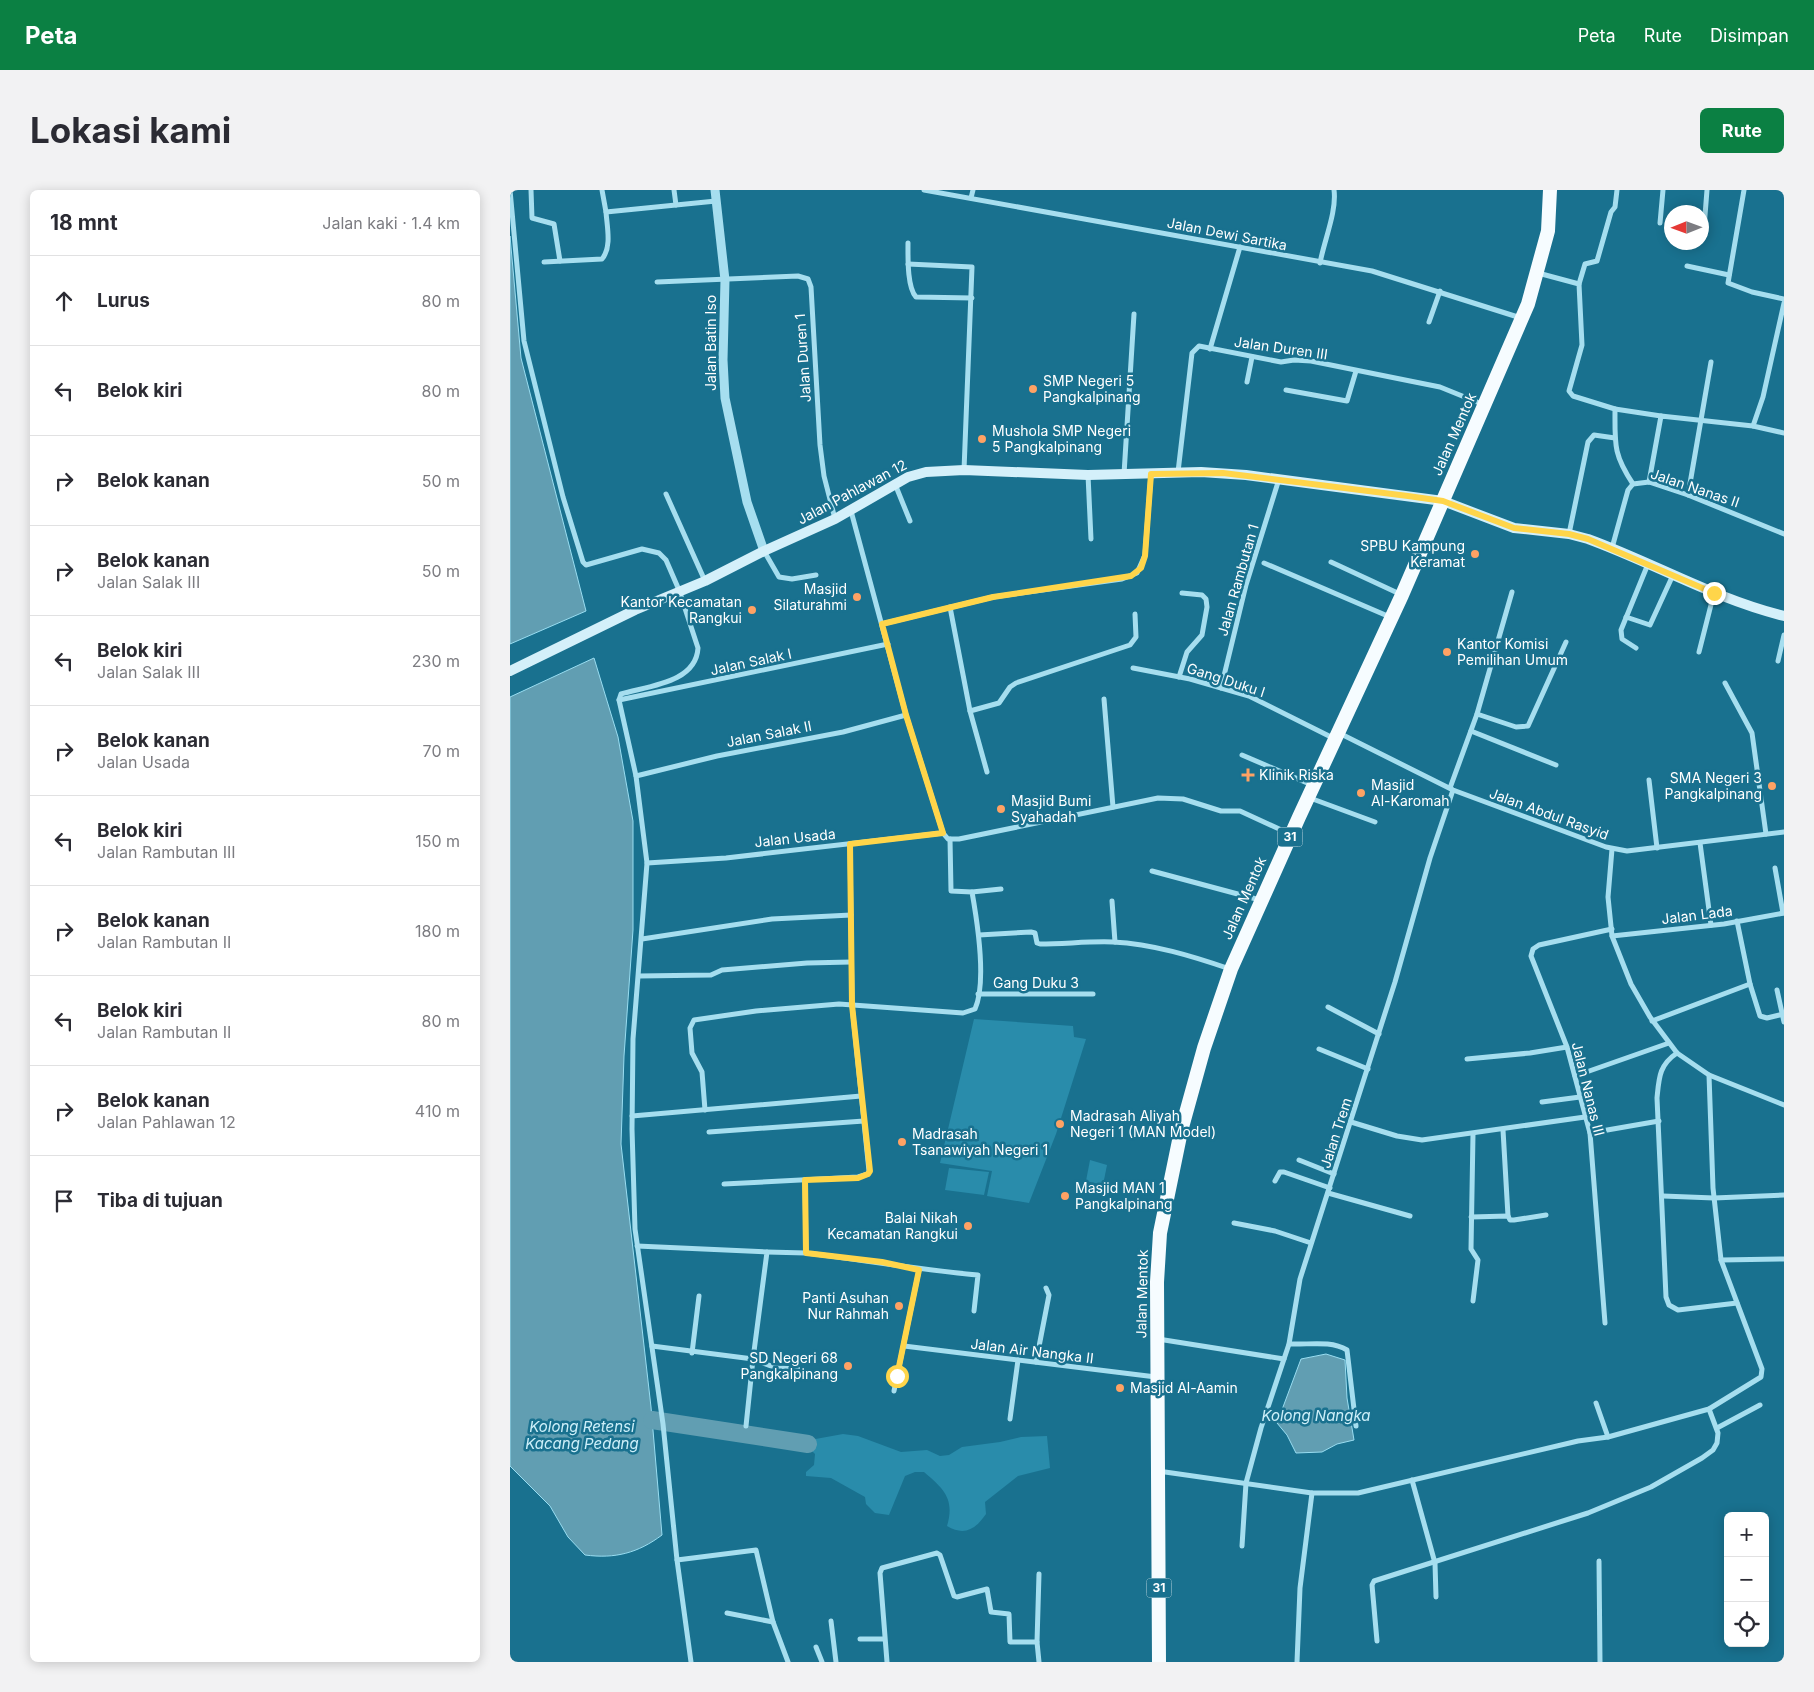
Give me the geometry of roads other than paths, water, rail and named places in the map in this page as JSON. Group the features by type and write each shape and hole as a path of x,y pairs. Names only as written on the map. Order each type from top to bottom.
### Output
{"highway":[{"name":"Jalan Mentok","path":"1159,1662 1159,1242 1167,1192 1181,1131 1204,1048 1231,969 1310,792 1392,618 1521,318 1538,273 1548,231 1550,190"}],"main road":[{"name":"Jalan Pahlawan 12","path":"510,671 679,590 705,581 764,551 851,511 895,484 916,474 964,470 1088,475 1178,472 1223,473 1443,501 1514,528 1569,534 1612,548 1714,593 1751,607 1784,616"}],"street":[{"path":"510,190 524,341 563,497 583,562 586,565 642,549 652,550 666,560 679,590 698,648 698,657 694,666 677,678 622,694 619,700 636,776 647,863 640,976 633,1039 633,1182 637,1246 663,1424 677,1560 691,1662"},
{"path":"531,190 532,218 554,224 560,261"},
{"path":"544,262 602,259 608,244 606,212 602,190"},
{"path":"674,190 676,205"},
{"name":"Jalan Batin Iso","path":"715,190 725,280 722,360 725,398 747,502 764,551"},
{"name":"Jalan Dewi Sartika","path":"924,190 1372,272 1440,291 1521,318"},
{"path":"972,198 973,190"},
{"path":"1320,263 1326,234 1336,202 1334,190"},
{"path":"1617,190 1616,206 1611,212 1597,261 1584,264 1579,284 1582,345 1570,393 1573,396 1615,409 1754,426 1784,433"},
{"path":"1660,223 1663,190"},
{"path":"1705,205 1706,190"},
{"path":"1744,190 1739,230 1728,281 1731,285 1784,301 1763,397 1754,426"},
{"path":"606,212 716,200"},
{"path":"908,243 908,264 913,293 916,297 972,298"},
{"path":"1178,472 1192,353 1199,346 1210,349 1240,247"},
{"path":"908,264 971,266 972,298 964,470"},
{"path":"1686,266 1729,275"},
{"path":"1538,273 1579,284"},
{"name":"Jalan Duren 1","path":"657,282 802,276 810,283 820,445 824,476 835,518"},
{"path":"1428,322 1440,291"},
{"path":"1124,474 1134,314"},
{"name":"Jalan Duren III","path":"1210,349 1284,362 1294,360 1311,361 1440,387 1485,405"},
{"path":"1247,382 1252,357"},
{"path":"1688,495 1702,421 1710,362"},
{"path":"1286,390 1347,401 1356,371"},
{"path":"1615,409 1617,457 1633,484"},
{"path":"1650,482 1661,416"},
{"path":"1569,534 1588,442 1594,435 1615,438"},
{"path":"882,624 993,597 1122,579 1137,573 1145,556 1151,474"},
{"path":"1088,475 1091,539"},
{"name":"Jalan Rambutan 1","path":"1221,688 1246,585 1279,479"},
{"name":"Jalan Nanas II","path":"1612,548 1628,490 1633,484 1650,482 1688,495 1784,534"},
{"path":"895,484 910,520"},
{"path":"666,494 705,581"},
{"path":"851,511 906,715 943,833 950,839 951,891 972,892 1001,889"},
{"path":"764,551 779,577 792,578 816,575"},
{"path":"1331,562 1402,595"},
{"path":"1264,563 1392,618"},
{"path":"1636,648 1624,641 1621,634 1648,564"},
{"path":"1626,617 1650,625 1673,575"},
{"name":"Jalan Trem","path":"1242,1546 1246,1483 1289,1344 1300,1279 1310,1243 1379,1034 1412,926 1430,858 1470,730 1477,714 1512,592"},
{"path":"1180,677 1187,652 1202,635 1207,607 1206,599 1202,596 1182,593"},
{"path":"1699,652 1714,593"},
{"path":"950,607 970,711 987,772"},
{"path":"970,711 999,703 1012,685 1130,645 1136,637 1136,614"},
{"path":"1778,662 1784,635"},
{"path":"1477,714 1516,727 1528,726 1566,642"},
{"name":"Jalan Salak I","path":"619,700 888,644"},
{"name":"Gang Duku I","path":"1133,668 1180,677 1249,696 1337,736"},
{"path":"1725,683 1752,733 1766,834 1784,832"},
{"path":"1104,699 1113,807"},
{"name":"Jalan Salak II","path":"636,776 716,756 843,732 906,715"},
{"path":"1470,730 1556,765"},
{"name":"Jalan Abdul Rasyid","path":"1337,736 1451,789 1554,830 1612,849 1627,851 1766,834"},
{"path":"1242,755 1310,792 1375,822"},
{"path":"1650,780 1657,848"},
{"path":"950,839 1012,829 1158,798 1183,799 1221,811 1240,811 1291,834"},
{"name":"Jalan Usada","path":"647,863 726,858 943,833"},
{"path":"1700,843 1711,925"},
{"path":"724,1184 858,1178 868,1174 870,1171 852,1005 850,844"},
{"path":"1612,849 1608,897 1612,936 1631,984 1652,1021 1676,1053 1709,1076 1784,1105"},
{"path":"1776,868 1783,913"},
{"path":"1152,871 1261,900"},
{"path":"705,1110 702,1072 692,1053 690,1028 692,1021 782,1009 852,1005 967,1013 975,1009 978,994 978,935 972,892"},
{"path":"1112,901 1115,942"},
{"name":"Jalan Lada","path":"1612,936 1737,922 1783,913"},
{"path":"642,939 772,919 851,915"},
{"path":"1737,922 1750,984 1760,1016 1767,1018 1783,1014"},
{"name":"Jalan Nanas III","path":"1605,1323 1590,1133 1567,1046 1532,964 1533,949 1545,943 1612,929"},
{"path":"978,935 1033,932 1037,943 1042,944 1115,942 1143,945 1182,954 1231,969"},
{"path":"640,976 710,976 722,970 807,963 851,962"},
{"path":"1652,1021 1750,984"},
{"path":"1776,990 1784,1022"},
{"name":"Gang Duku 3","path":"978,994 1093,994"},
{"path":"1328,1007 1379,1034"},
{"path":"1575,1076 1669,1043"},
{"path":"1467,1059 1530,1053 1567,1046"},
{"path":"1319,1049 1368,1069"},
{"path":"1676,1053 1666,1060 1662,1070 1657,1098 1668,1304 1678,1310 1736,1302"},
{"path":"1158,1471 1312,1493 1358,1493 1608,1436 1709,1409 1761,1377 1762,1373 1722,1260 1714,1198 1709,1076"},
{"path":"632,1116 861,1096"},
{"path":"1542,1102 1580,1097"},
{"path":"1351,1122 1415,1140 1503,1130 1585,1117"},
{"path":"708,1132 864,1121"},
{"path":"1590,1133 1659,1121"},
{"path":"1503,1130 1508,1216 1510,1220 1546,1215"},
{"path":"1473,1134 1470,1217 1471,1248 1477,1256 1478,1263 1473,1301"},
{"path":"1299,1160 1334,1174"},
{"path":"1276,1181 1280,1172 1284,1172 1329,1190 1410,1216"},
{"path":"805,1180 806,1253"},
{"path":"1662,1196 1714,1198 1784,1195"},
{"path":"1470,1217 1508,1216"},
{"path":"1234,1223 1275,1231 1310,1243"},
{"path":"637,1246 806,1253 882,1262 919,1270 978,1275 974,1311"},
{"path":"746,1426 767,1252"},
{"path":"1722,1260 1784,1259"},
{"path":"894,1391 919,1270"},
{"path":"1036,1362 1049,1295 1046,1288"},
{"path":"692,1352 699,1296"},
{"path":"1158,1339 1284,1358"},
{"path":"1289,1344 1315,1345 1327,1342 1347,1350 1356,1426"},
{"path":"652,1346 753,1359 776,1368 798,1369"},
{"name":"Jalan Air Nangka II","path":"904,1346 1158,1377"},
{"path":"1010,1419 1018,1360"},
{"path":"1596,1403 1608,1436"},
{"path":"1717,1428 1760,1405"},
{"path":"1377,1641 1372,1583 1588,1513 1651,1487 1713,1450 1717,1442 1717,1428 1709,1409"},
{"path":"1412,1480 1435,1563 1436,1597"},
{"path":"1297,1662 1300,1588 1312,1493"},
{"path":"677,1560 756,1550 773,1622 788,1662"},
{"path":"887,1662 880,1573 882,1568 937,1553 940,1555 954,1596 957,1597 986,1588 992,1612 1009,1614 1010,1642 1037,1642"},
{"path":"1600,1561 1600,1662"},
{"path":"1038,1662 1039,1574"},
{"path":"727,1612 773,1622"},
{"path":"831,1621 836,1662"},
{"path":"860,1639 884,1639"},
{"path":"816,1647 822,1662"}],"water":[{"path":"510,236 521,358 586,611 510,644"},
{"name":"Kolong Retensi Kacang Pedang","path":"594,658 618,737 633,821 633,930 624,1056 621,1144 651,1407 662,1535 635,1550 606,1556 585,1555 568,1537 550,1506 510,1466 510,697"},
{"name":"Kolong Nangka","path":"1326,1354 1345,1360 1347,1398 1354,1440 1337,1444 1322,1452 1296,1453 1287,1435 1277,1423 1301,1359"}],"waterway":[{"path":"652,1420 808,1444"}],"place":[{"name":"SMP Negeri 5 Pangkalpinang","path":"1033,389"},
{"name":"Mushola SMP Negeri 5 Pangkalpinang","path":"982,439"},
{"name":"SPBU Kampung Keramat","path":"1475,554"},
{"name":"Masjid Silaturahmi","path":"857,597"},
{"name":"Kantor Kecamatan Rangkui","path":"752,610"},
{"name":"Kantor Komisi Pemilihan Umum","path":"1447,652"},
{"name":"Klinik Riska","path":"1248,775"},
{"name":"SMA Negeri 3 Pangkalpinang","path":"1772,786"},
{"name":"Masjid Al-Karomah","path":"1361,793"},
{"name":"Masjid Bumi Syahadah","path":"1001,809"},
{"name":"Madrasah Aliyah Negeri 1 (MAN Model)","path":"1060,1124"},
{"name":"Madrasah Tsanawiyah Negeri 1","path":"902,1142"},
{"name":"Masjid MAN 1 Pangkalpinang","path":"1065,1196"},
{"name":"Balai Nikah Kecamatan Rangkui","path":"968,1226"},
{"name":"Panti Asuhan Nur Rahmah","path":"899,1306"},
{"name":"SD Negeri 68 Pangkalpinang","path":"848,1366"},
{"name":"Masjid Al-Aamin","path":"1120,1388"}]}
